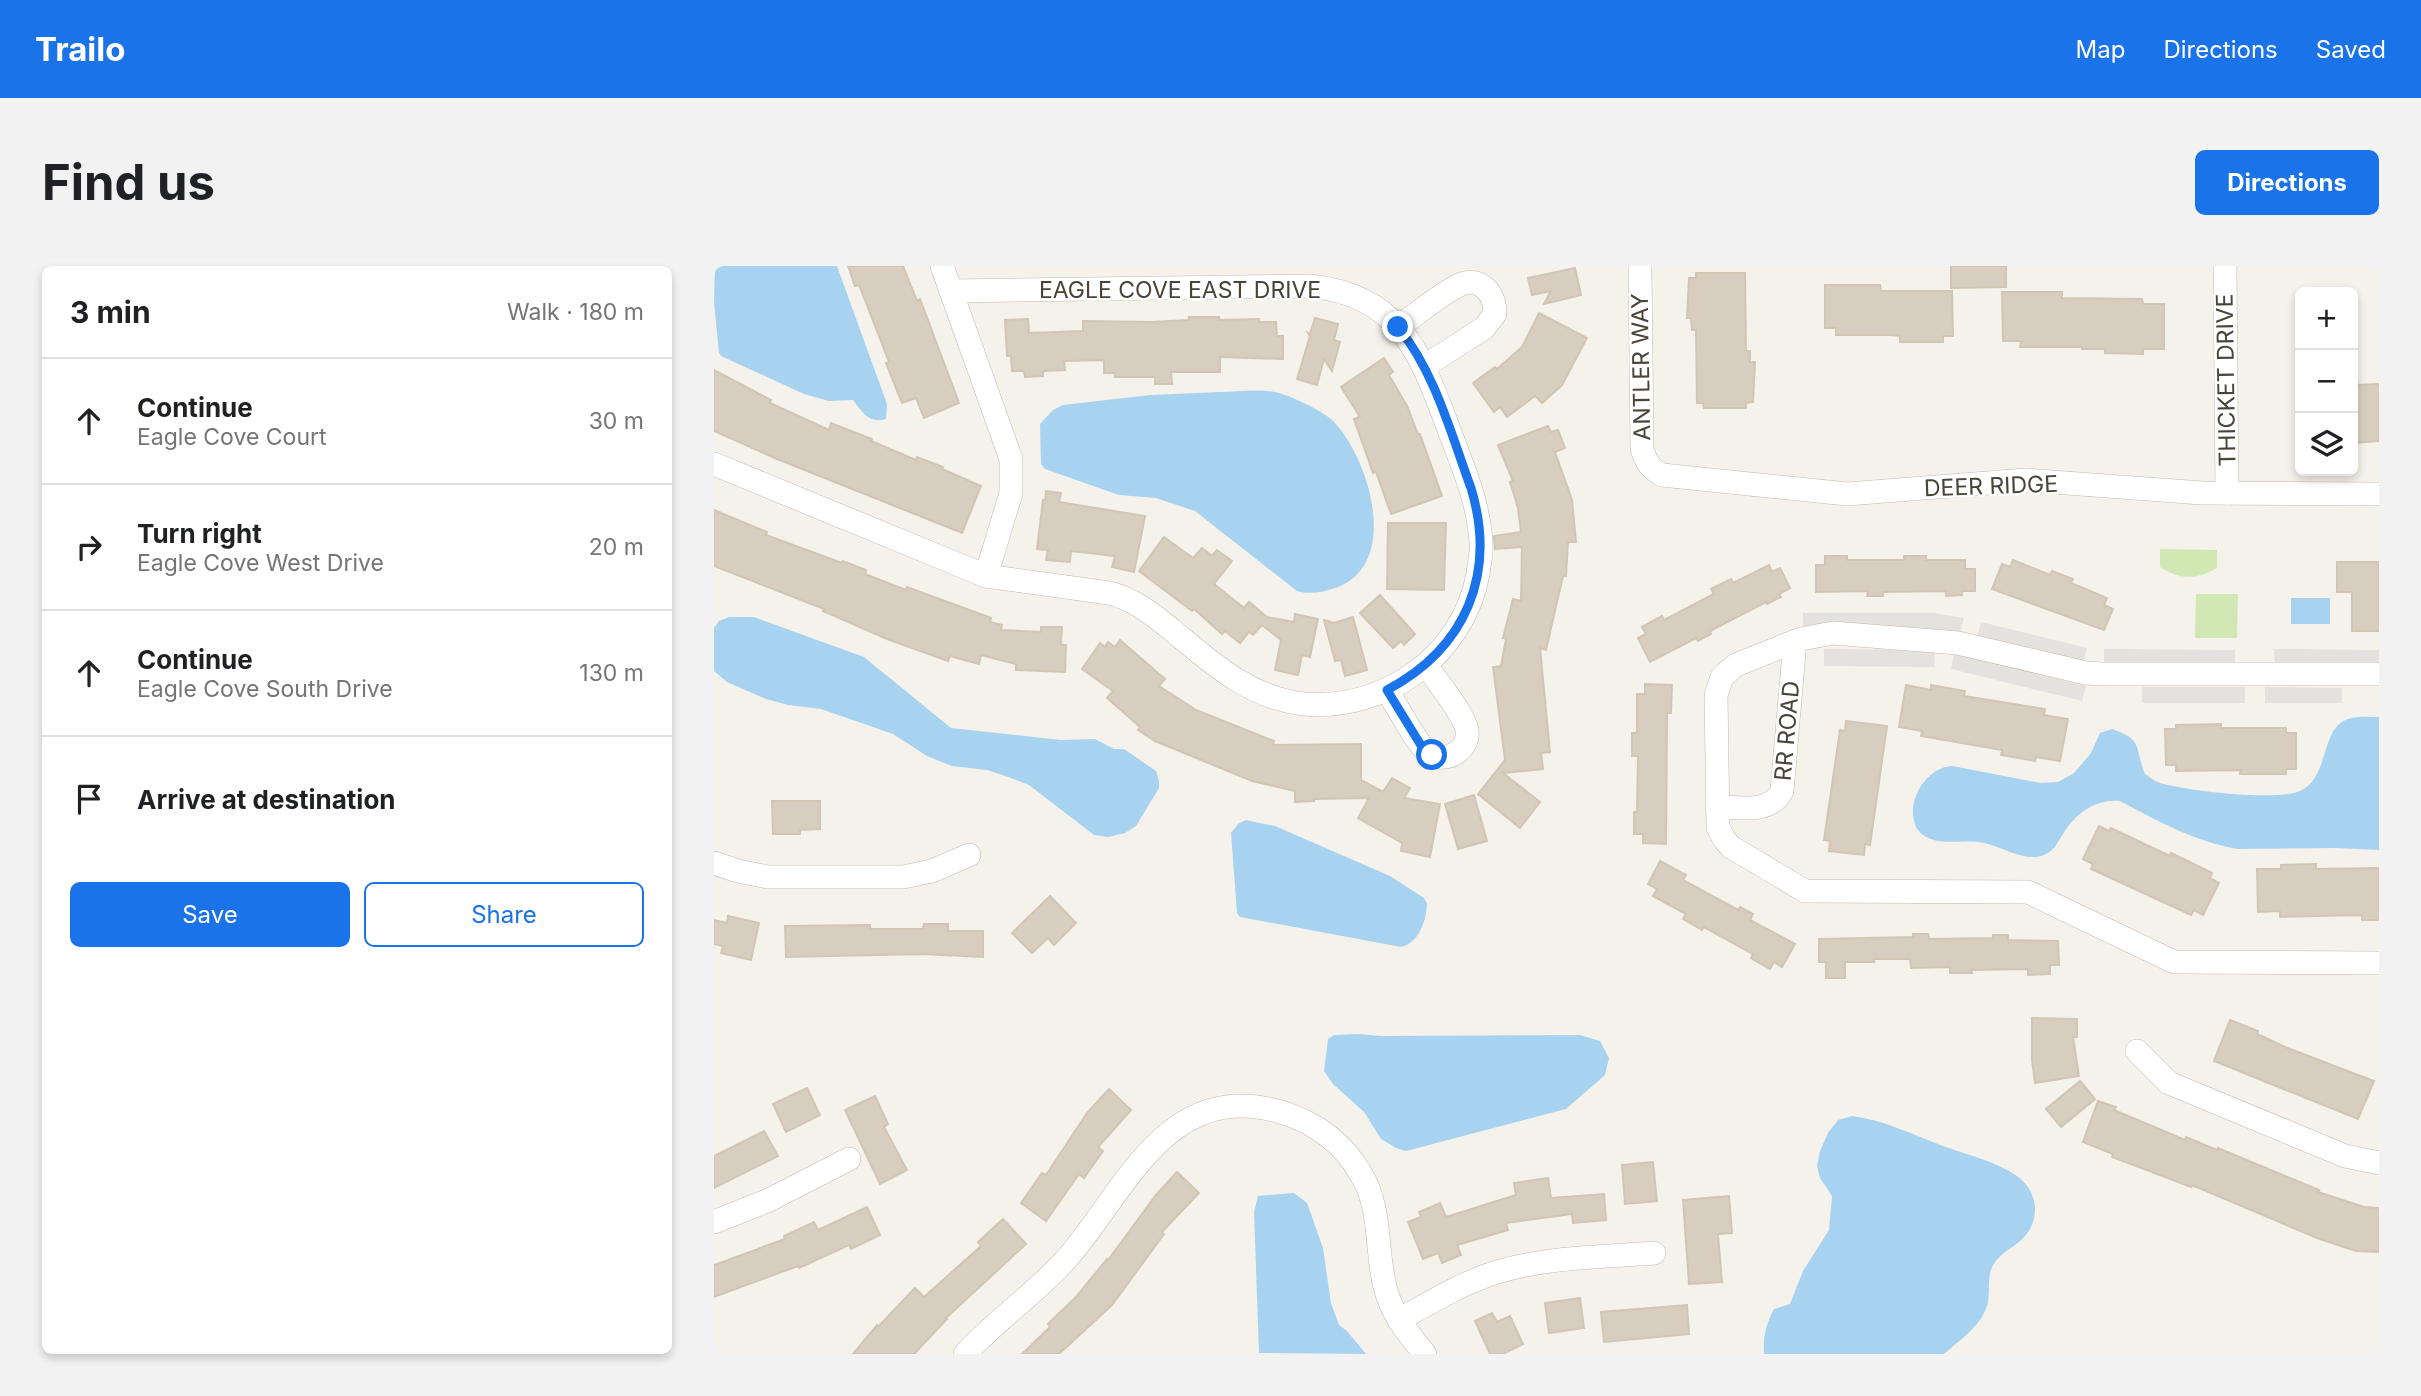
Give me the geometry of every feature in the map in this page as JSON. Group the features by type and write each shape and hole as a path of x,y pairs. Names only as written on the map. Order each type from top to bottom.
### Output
{"street":[{"path":"942,266 1012,459 1011,493 986,576"},
{"name":"ANTLER WAY","path":"1640,266 1642,448 1650,466"},
{"name":"THICKET DRIVE","path":"2225,266 2227,493"},
{"path":"1398,327 1459,286 1468,283 1481,285 1494,298 1495,314 1484,328 1425,366"},
{"name":"EAGLE COVE EAST DRIVE","path":"714,464 986,576 1123,597 1149,612 1234,680 1276,698 1330,704 1358,700 1387,690 1426,665 1445,645 1464,617 1475,591 1482,544 1477,506 1425,366 1408,338 1381,312 1356,297 1310,286 951,291"},
{"name":"DEER RIDGE","path":"1650,466 1666,476 1847,494 2026,480 2227,493 2379,494"},
{"path":"2379,674 2086,673 1958,643 1839,633 1817,635 1736,665 1728,670 1718,686 1717,807 1718,827 1731,847 1805,891 2028,892 2174,962 2379,962"},
{"name":"RR ROAD","path":"1717,807 1768,806 1776,801 1782,791 1795,641"},
{"path":"1387,690 1425,750 1437,757 1454,754 1466,739 1467,730 1463,719 1426,665"},
{"path":"714,863 738,872 768,877 903,877 932,871 969,855"},
{"path":"2137,1051 2169,1083 2345,1156 2379,1163"},
{"path":"965,1354 1070,1254 1137,1164 1168,1133 1201,1115 1236,1107 1273,1110 1308,1122 1330,1138 1354,1164 1369,1188 1377,1214 1382,1272 1388,1297 1409,1336 1425,1354"},
{"path":"714,1222 769,1200 849,1159"},
{"path":"1399,1320 1454,1289 1498,1272 1554,1261 1654,1252"}],"green space":[{"path":"2160,549 2217,550 2217,568 2202,575 2188,577 2174,574 2160,567"},
{"path":"2196,594 2238,594 2237,638 2195,638"}],"shaded area":[{"path":"1803,613 1933,613 1964,618 1960,633 1803,630"},
{"path":"1981,622 2087,648 2083,664 1977,638"},
{"path":"1824,649 1935,650 1934,667 1824,666"},
{"path":"2104,649 2235,650 2235,666 2104,665"},
{"path":"2274,649 2379,650 2379,666 2275,666"},
{"path":"1954,653 2086,686 2082,701 1951,669"},
{"path":"2142,687 2245,687 2245,703 2142,703"},
{"path":"2265,687 2342,688 2342,703 2265,703"}],"water":[{"path":"715,266 837,266 887,404 886,419 870,418 853,400 829,401 804,394 721,356 714,302"},
{"path":"1250,391 1284,395 1327,416 1345,435 1357,456 1372,507 1374,532 1369,555 1358,574 1338,587 1312,593 1297,591 1195,511 1156,498 1119,495 1045,469 1041,464 1040,424 1053,410 1063,405 1150,395"},
{"path":"2291,598 2330,598 2330,624 2291,624"},
{"path":"729,617 754,617 864,657 951,728 1061,740 1095,739 1114,749 1124,749 1156,771 1159,788 1136,826 1125,833 1108,837 1094,835 1029,785 987,770 952,766 927,756 893,734 821,709 766,699 727,682 714,671 714,628 719,621"},
{"path":"2355,717 2379,717 2379,850 2238,849 2222,846 2192,836 2120,801 2102,802 2087,809 2068,826 2052,850 2039,857 2023,856 1977,842 1944,842 1931,839 1920,832 1914,821 1917,793 1928,778 1943,768 1952,766 2041,783 2058,782 2074,773 2091,753 2100,733 2112,729 2134,741 2145,774 2159,783 2234,794 2291,793 2310,784 2321,766 2335,728"},
{"path":"1246,820 1275,826 1390,876 1424,898 1426,911 1417,936 1401,947 1240,917 1237,913 1231,833 1238,824"},
{"path":"1334,1035 1580,1035 1600,1041 1609,1058 1605,1075 1566,1109 1406,1151 1381,1139 1364,1112 1333,1084 1324,1071 1328,1039"},
{"path":"1852,1116 1887,1124 2000,1166 2022,1180 2032,1194 2035,1212 2031,1227 2022,1240 1993,1265 1989,1278 1988,1302 1981,1318 1944,1354 1764,1354 1766,1330 1774,1309 1790,1304 1803,1271 1829,1230 1832,1196 1820,1178 1817,1166 1820,1151 1828,1133 1838,1120"},
{"path":"1294,1193 1307,1203 1323,1248 1331,1303 1339,1325 1366,1354 1259,1353 1254,1212 1258,1196"}],"building":[{"path":"848,266 903,266 917,301 920,299 959,403 924,418 916,398 902,403 859,285 855,286"},
{"path":"1951,266 2006,266 2006,287 1951,288"},
{"path":"1575,268 1581,295 1544,304 1551,291 1532,295 1528,278"},
{"path":"1696,273 1745,273 1746,351 1750,351 1750,362 1755,362 1753,402 1746,403 1746,408 1704,408 1703,403 1697,403 1696,330 1692,330 1691,318 1687,318 1689,278 1696,278"},
{"path":"1825,285 1880,285 1881,291 1952,291 1953,336 1943,336 1943,342 1900,342 1900,336 1836,335 1836,328 1825,328"},
{"path":"2002,292 2062,292 2062,298 2142,299 2143,304 2164,304 2164,349 2143,349 2143,354 2105,353 2105,349 2082,347 2020,347 2021,341 2003,341"},
{"path":"1539,313 1587,338 1562,385 1542,403 1535,396 1507,417 1500,407 1494,412 1473,383 1495,367 1497,369 1522,347"},
{"path":"1189,317 1276,322 1277,336 1283,336 1283,359 1220,357 1220,372 1171,372 1172,384 1155,384 1155,377 1115,377 1115,373 1104,373 1104,360 1064,361 1065,370 1043,371 1043,376 1025,377 1024,371 1012,371 1011,356 1007,356 1005,320 1028,319 1029,333 1083,331 1083,321 1152,322 1189,320"},
{"path":"1315,318 1338,324 1334,340 1340,342 1332,371 1324,359 1317,385 1297,379 1310,336 1308,333 1310,334"},
{"path":"1384,358 1393,372 1389,375 1420,434 1442,496 1391,514 1354,419 1360,417 1341,387"},
{"path":"714,370 771,400 770,403 829,430 831,423 916,460 917,457 943,467 942,469 981,486 962,533 714,431"},
{"path":"2379,384 2379,441 2358,443 2358,385"},
{"path":"1548,426 1551,432 1558,430 1565,448 1555,452 1572,500 1576,542 1568,542 1566,576 1563,576 1546,650 1540,648 1550,752 1541,753 1543,769 1503,773 1540,802 1520,828 1478,794 1505,760 1493,667 1501,666 1506,639 1503,638 1513,599 1521,601 1522,547 1495,549 1494,536 1521,532 1518,508 1510,482 1513,481 1498,445"},
{"path":"1046,491 1061,493 1059,502 1145,516 1134,572 1112,567 1115,556 1071,551 1070,562 1046,560 1048,550 1037,549"},
{"path":"714,510 767,532 766,535 866,570 865,574 906,590 907,587 991,618 990,622 1002,625 1001,630 1041,632 1041,627 1062,627 1061,645 1066,645 1065,672 1016,670 1016,664 981,655 979,664 950,656 948,661 887,639 823,611 824,609 714,566"},
{"path":"1388,523 1446,523 1444,590 1387,589"},
{"path":"1164,537 1193,558 1202,548 1212,556 1217,550 1232,561 1214,584 1244,608 1249,602 1267,617 1294,622 1295,614 1318,619 1310,657 1302,655 1298,675 1275,670 1281,640 1262,625 1253,635 1249,632 1240,643 1225,631 1222,634 1194,609 1192,611 1139,571"},
{"path":"1825,556 1847,556 1847,560 1904,560 1904,556 1926,556 1926,560 1965,560 1965,569 1975,569 1975,591 1962,591 1962,595 1946,596 1946,591 1883,592 1883,596 1867,596 1868,591 1816,592 1816,565 1825,565"},
{"path":"2013,560 2050,575 2052,571 2073,579 2071,583 2107,598 2104,605 2113,609 2104,630 1992,589 2002,564 2010,567"},
{"path":"2337,562 2379,562 2379,631 2352,631 2352,592 2337,592"},
{"path":"1769,565 1772,572 1780,568 1790,588 1779,594 1781,597 1710,631 1711,634 1698,641 1696,638 1650,662 1638,638 1646,634 1642,627 1662,616 1664,620 1714,594 1711,589 1731,579 1733,583"},
{"path":"1380,595 1415,634 1404,645 1401,641 1393,648 1360,613"},
{"path":"1353,617 1367,670 1345,676 1341,660 1335,661 1324,620 1334,623"},
{"path":"1120,640 1165,679 1159,686 1196,710 1274,741 1273,745 1361,744 1361,780 1383,792 1392,778 1410,788 1404,798 1440,804 1430,857 1401,851 1402,843 1358,818 1369,798 1295,802 1295,791 1252,781 1155,741 1138,730 1140,727 1107,698 1113,691 1082,669 1100,643 1105,647 1108,642 1115,647"},
{"path":"1645,684 1672,685 1671,713 1667,713 1666,844 1643,843 1643,834 1634,834 1638,756 1632,756 1632,733 1637,733 1637,694 1645,694"},
{"path":"1906,685 1931,690 1931,685 1965,691 1964,696 2045,709 2044,715 2068,719 2060,761 2036,757 2035,761 2001,755 2002,750 1921,736 1922,731 1899,727"},
{"path":"1846,721 1887,726 1870,845 1865,844 1864,855 1829,851 1830,841 1824,840 1840,730 1845,731"},
{"path":"2221,724 2221,728 2286,728 2286,733 2296,733 2296,769 2286,769 2286,774 2240,774 2241,770 2176,771 2176,765 2166,765 2165,729 2176,729 2176,725"},
{"path":"1474,795 1487,841 1458,849 1445,804"},
{"path":"772,801 820,801 820,829 800,830 800,834 773,834"},
{"path":"2099,826 2109,831 2111,828 2212,873 2210,878 2219,883 2203,915 2194,910 2191,915 2091,869 2093,864 2083,859"},
{"path":"1660,861 1686,875 1683,880 1738,910 1740,907 1753,914 1750,920 1795,944 1782,967 1774,962 1770,969 1751,958 1753,954 1704,927 1702,930 1683,919 1686,914 1653,896 1657,889 1648,884"},
{"path":"2316,864 2316,869 2379,868 2379,920 2362,920 2362,915 2280,917 2280,911 2258,912 2257,869"},
{"path":"1050,896 1076,923 1054,945 1048,938 1032,953 1012,933"},
{"path":"728,916 759,923 751,960 721,953 723,946 714,944 714,920 727,923"},
{"path":"924,924 948,924 948,931 983,931 983,957 923,954 786,957 785,926 870,925 870,929 923,929"},
{"path":"1913,934 1928,934 1929,939 1993,938 1993,935 2008,935 2008,940 2058,941 2059,965 2050,965 2050,974 2028,975 2028,969 1950,973 1950,967 1911,968 1910,959 1874,959 1874,962 1845,962 1845,978 1826,978 1826,962 1819,962 1819,939 1913,937"},
{"path":"2032,1018 2077,1019 2077,1037 2073,1037 2079,1076 2035,1083"},
{"path":"2230,1020 2258,1031 2257,1034 2285,1047 2374,1081 2358,1119 2214,1061"},
{"path":"2080,1081 2095,1099 2061,1127 2046,1109"},
{"path":"807,1088 820,1115 786,1132 773,1104"},
{"path":"1109,1089 1131,1110 1098,1147 1103,1151 1084,1178 1079,1174 1046,1221 1021,1203 1042,1173 1046,1175 1087,1113"},
{"path":"875,1096 888,1124 884,1127 907,1170 880,1184 845,1110"},
{"path":"2098,1101 2185,1140 2186,1137 2217,1150 2218,1148 2319,1190 2318,1192 2364,1207 2379,1208 2379,1252 2356,1251 2317,1238 2192,1185 2191,1187 2112,1157 2113,1154 2083,1142"},
{"path":"764,1131 778,1156 714,1188 714,1156"},
{"path":"1653,1162 1657,1201 1625,1204 1622,1165"},
{"path":"1177,1172 1199,1193 1162,1232 1164,1234 1112,1305 1059,1354 1022,1354 1050,1327 1048,1324 1108,1260 1156,1195"},
{"path":"1548,1178 1551,1198 1604,1194 1606,1220 1573,1223 1572,1214 1506,1223 1508,1230 1457,1245 1461,1255 1442,1263 1438,1253 1423,1259 1408,1222 1421,1217 1419,1212 1440,1203 1446,1217 1516,1195 1514,1183"},
{"path":"1729,1196 1732,1233 1718,1234 1722,1282 1689,1284 1683,1200"},
{"path":"867,1207 880,1235 851,1249 849,1245 799,1268 798,1266 714,1297 714,1265 785,1239 784,1236 814,1222 818,1230"},
{"path":"1003,1219 1026,1244 946,1318 914,1354 853,1354 877,1325 878,1327 915,1288 924,1297 981,1246 978,1242"},
{"path":"1580,1298 1584,1328 1549,1333 1545,1303"},
{"path":"1687,1305 1689,1334 1604,1342 1601,1312"},
{"path":"1492,1313 1497,1322 1510,1316 1523,1344 1503,1354 1490,1354 1475,1321"}],"route":[{"path":"1398,327 1425,366 1477,506 1482,544 1475,591 1464,617 1439,652 1415,674 1387,690 1422,747 1432,755"}]}
